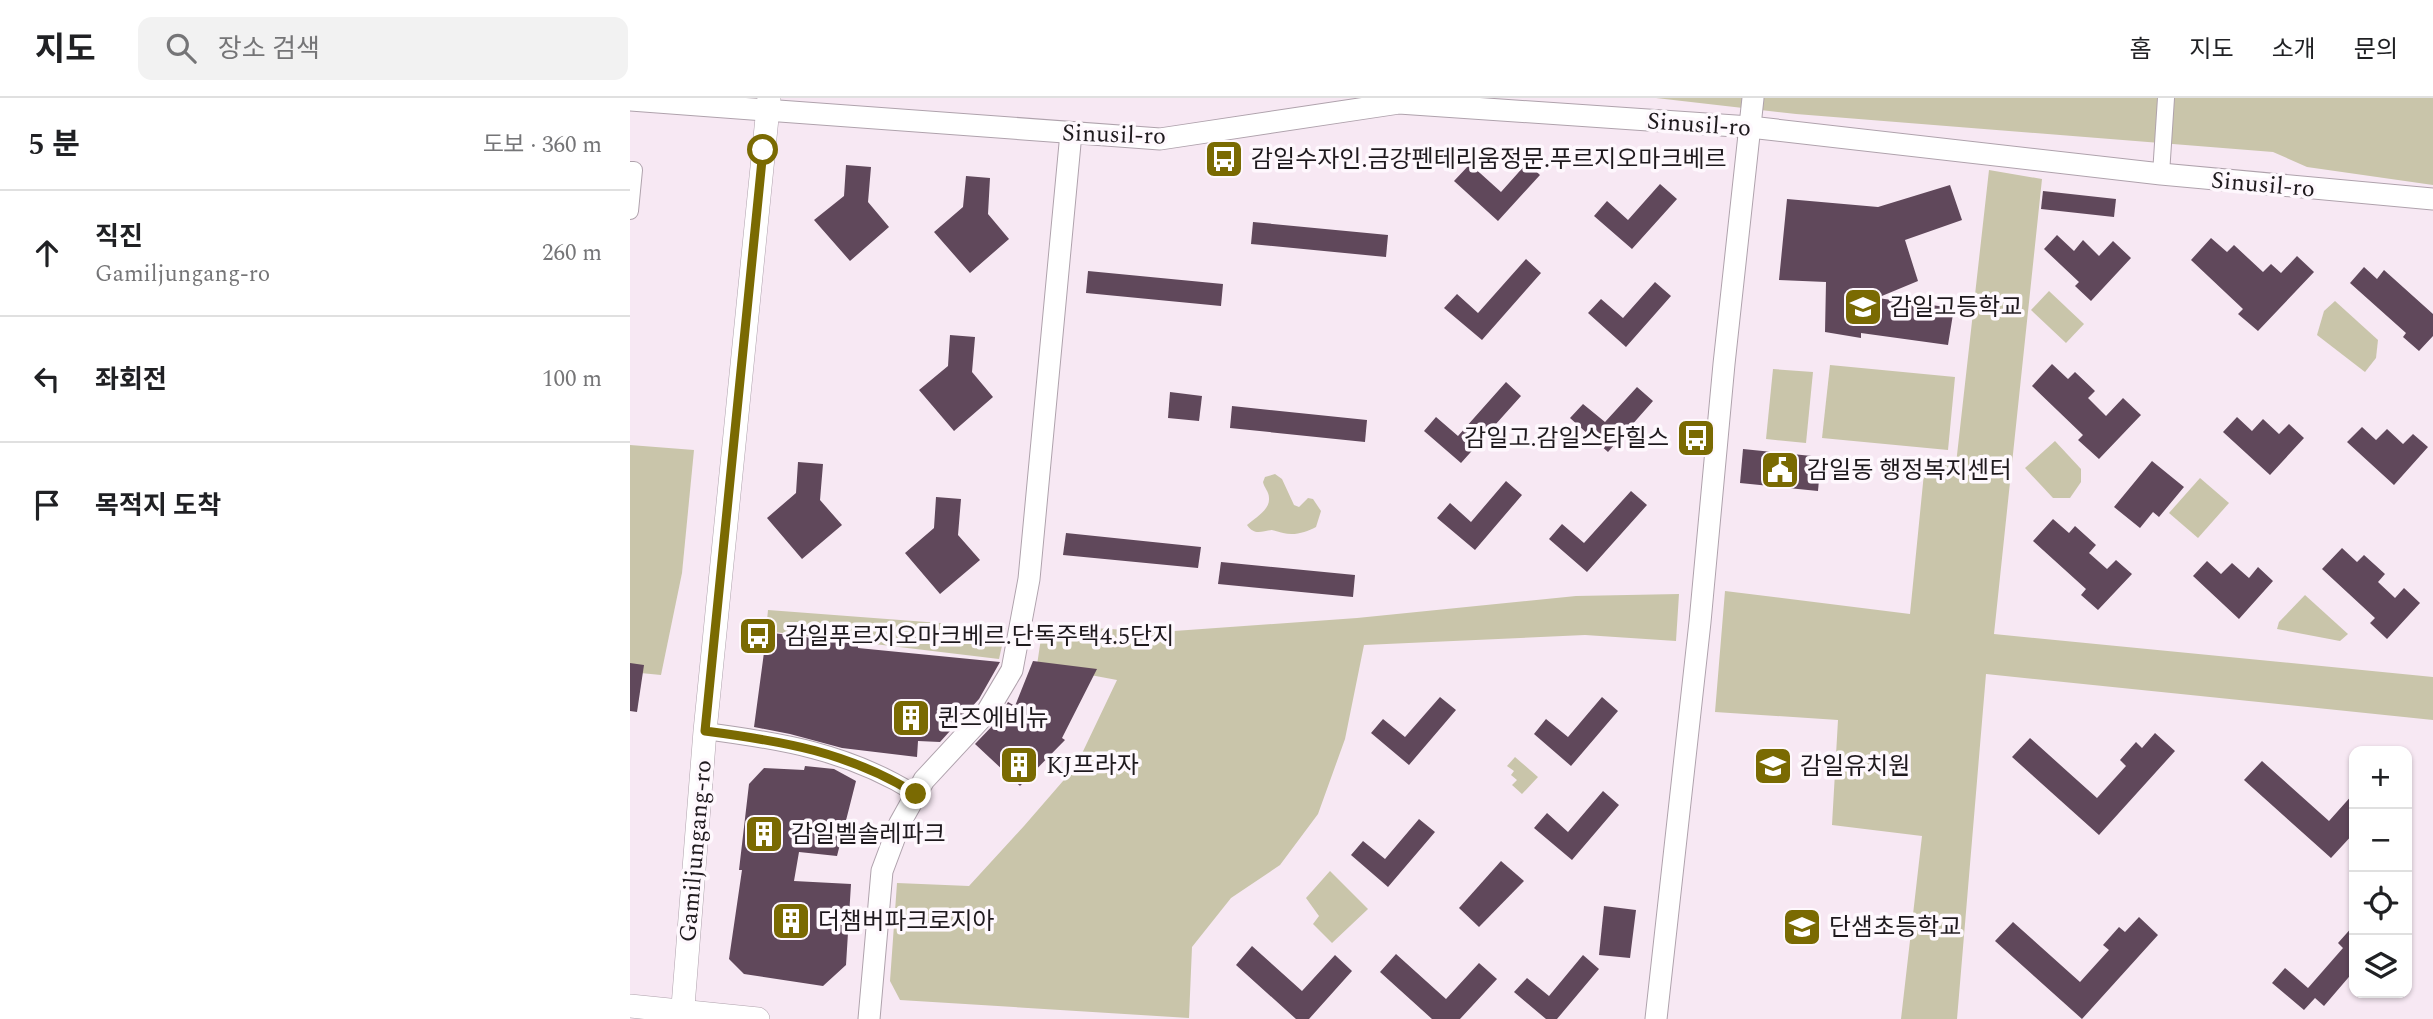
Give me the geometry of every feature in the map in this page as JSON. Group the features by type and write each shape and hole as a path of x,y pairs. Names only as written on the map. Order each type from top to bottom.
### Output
{"main road":[{"name":"Gamiljungang-ro","path":"682,1016 705,731 768,105"},
{"path":"630,1006 682,1016 758,1019"}],"street":[{"path":"1656,1019 1753,98"},
{"path":"2161,174 2166,98"},
{"name":"Sinusil-ro","path":"630,100 768,105 1160,139 1399,103 1750,127 2161,174 2433,199"},
{"path":"869,1019 882,871 900,823 924,780 987,712 1012,670 1029,579 1071,133"},
{"path":"630,170 634,170 630,211"},
{"path":"705,731 768,740 847,759 885,775 916,794"}],"shaded area":[{"path":"1656,98 2433,98 2433,185 2307,167 2273,152 1796,114"},
{"path":"1989,170 2042,179 1994,634 2433,677 2433,720 1986,674 1957,1019 1901,1019 1922,836 1832,825 1838,720 1715,712 1725,591 1910,614 1925,463 1956,464"},
{"path":"2049,291 2084,324 2066,343 2031,310"},
{"path":"2335,301 2378,340 2376,358 2365,372 2317,335 2324,311"},
{"path":"1830,365 1955,377 1948,450 1822,438"},
{"path":"1773,369 1813,372 1806,443 1766,439"},
{"path":"2055,441 2081,469 2081,482 2070,498 2053,498 2025,468"},
{"path":"630,445 694,450 682,573 661,675 630,672"},
{"path":"1275,474 1282,479 1294,505 1299,507 1308,498 1313,499 1321,511 1316,527 1292,534 1272,530 1256,532 1247,525 1267,506 1269,496 1263,482 1265,477"},
{"path":"2200,478 2229,503 2198,538 2169,513"},
{"path":"1679,594 1676,641 1585,635 1364,645 1345,739 1318,814 1280,865 1231,898 1192,947 1189,1018 900,1000 890,981 897,883 969,886 1076,766 1117,680 1037,665 1043,625 1160,632 1357,618 1576,596"},
{"path":"2305,595 2348,634 2340,641 2277,629 2279,622"},
{"path":"768,610 1006,628 999,659 766,631"},
{"path":"1515,757 1538,777 1522,794 1512,785 1517,780 1511,775 1514,771 1507,766"},
{"path":"1330,871 1368,909 1332,943 1313,924 1319,916 1306,898"}],"building":[{"path":"1527,163 1540,175 1498,221 1454,181 1470,164 1501,192"},
{"path":"846,165 871,167 868,202 889,227 850,261 814,220 844,196"},
{"path":"966,176 990,178 988,214 1009,239 970,273 934,232 963,207"},
{"path":"1660,184 1677,199 1632,249 1594,216 1607,201 1628,220"},
{"name":"감일고등학교","path":"1950,185 1962,220 1905,240 1918,281 1877,298 1954,308 1948,345 1861,333 1861,338 1825,332 1826,282 1779,280 1787,199 1878,207"},
{"path":"2043,191 2116,199 2114,217 2041,209"},
{"path":"1253,222 1388,235 1386,257 1251,244"},
{"path":"2057,235 2074,251 2083,240 2099,256 2113,241 2131,258 2091,301 2075,286 2079,282 2044,249"},
{"path":"2211,238 2227,252 2234,245 2263,272 2271,264 2281,273 2297,256 2314,272 2258,331 2238,314 2243,309 2191,260"},
{"path":"1526,259 1541,273 1482,340 1444,308 1457,294 1478,313"},
{"path":"2364,267 2377,279 2384,270 2433,314 2433,336 2419,351 2403,337 2406,333 2350,283"},
{"path":"1088,271 1223,284 1221,306 1086,293"},
{"path":"1655,282 1671,296 1626,347 1588,313 1601,299 1623,318"},
{"path":"950,335 975,337 972,372 993,397 954,431 919,390 948,366"},
{"path":"2052,364 2068,379 2075,372 2095,391 2088,398 2106,416 2123,398 2141,415 2099,459 2078,440 2083,435 2032,386"},
{"path":"1506,382 1521,396 1461,463 1424,431 1436,417 1458,436"},
{"path":"1637,387 1653,401 1608,452 1570,418 1583,404 1605,422"},
{"path":"1170,392 1202,396 1199,421 1168,418"},
{"path":"1232,406 1367,420 1365,442 1230,428"},
{"path":"2237,417 2252,431 2263,419 2279,434 2289,424 2304,438 2270,475 2223,432"},
{"path":"2362,427 2376,440 2387,429 2403,444 2413,434 2428,447 2394,485 2347,442"},
{"name":"감일동 행정복지센터","path":"1743,449 1821,457 1818,491 1740,483"},
{"path":"2152,461 2184,487 2159,517 2153,512 2140,528 2114,507"},
{"path":"798,462 823,464 820,500 842,525 802,559 767,518 796,493"},
{"path":"1506,481 1522,495 1475,550 1437,518 1450,503 1471,522"},
{"path":"1631,491 1647,505 1587,572 1549,539 1562,524 1584,543"},
{"path":"936,497 961,499 958,535 980,560 940,594 905,553 934,528"},
{"path":"2053,519 2069,533 2075,526 2096,545 2089,553 2107,569 2116,560 2132,574 2098,610 2081,595 2086,589 2033,541"},
{"path":"1066,533 1201,547 1198,568 1063,555"},
{"path":"2342,548 2357,562 2364,555 2385,574 2378,582 2395,598 2404,588 2420,603 2387,639 2370,623 2375,618 2322,569"},
{"path":"2207,561 2221,574 2232,563 2249,578 2258,567 2273,581 2239,619 2193,576"},
{"path":"1221,562 1355,575 1353,597 1218,584"},
{"path":"773,633 858,644 858,648 1000,662 979,699 940,742 918,741 917,757 842,748 754,727 765,645"},
{"path":"1033,661 1097,669 1062,738 1065,740 1020,786 975,744 997,721 1008,702 1015,706"},
{"path":"630,663 644,665 637,712 630,711"},
{"path":"1440,697 1456,710 1409,765 1371,733 1383,719 1405,737"},
{"path":"1602,697 1618,711 1571,766 1534,734 1546,719 1568,737"},
{"path":"2155,733 2175,751 2099,835 2012,757 2030,738 2097,798 2126,766 2120,760 2136,742 2142,748"},
{"path":"2262,761 2329,821 2349,799 2349,838 2331,858 2244,780"},
{"path":"805,766 834,769 856,781 837,856 799,852 794,881 851,884 846,965 823,986 744,974 729,959 742,870 739,870 749,784 764,768 804,770"},
{"path":"1603,791 1619,805 1572,860 1534,828 1547,813 1568,832"},
{"path":"1419,819 1435,832 1388,887 1351,855 1363,841 1385,859"},
{"path":"1501,861 1524,881 1479,927 1459,908"},
{"path":"1604,906 1636,910 1630,958 1599,955"},
{"path":"2139,917 2158,935 2082,1019 1995,941 2013,922 2080,982 2109,950 2103,945 2119,927 2125,932"},
{"path":"2349,931 2349,977 2324,1006 2315,998 2304,1010 2272,983 2285,968 2308,988 2343,948 2338,943"},
{"path":"1252,946 1302,991 1335,955 1352,971 1309,1019 1296,1019 1236,965"},
{"path":"1396,954 1446,999 1479,963 1497,979 1460,1019 1432,1019 1380,972"},
{"path":"1583,955 1599,969 1557,1019 1546,1019 1514,992 1527,978 1549,996"}],"place":[{"name":"감일수자인.금강펜테리움정문.푸르지오마크베르","path":"1224,159"},
{"name":"감일고등학교","path":"1863,307"},
{"name":"감일고.감일스타힐스","path":"1696,438"},
{"name":"감일동 행정복지센터","path":"1780,470"},
{"name":"감일푸르지오마크베르.단독주택4.5단지","path":"758,636"},
{"name":"퀸즈에비뉴","path":"911,718"},
{"name":"KJ프라자","path":"1019,765"},
{"name":"감일유치원","path":"1773,766"},
{"name":"감일벨솔레파크","path":"764,834"},
{"name":"더챔버파크로지아","path":"791,921"},
{"name":"단샘초등학교","path":"1802,927"}],"route":[{"path":"763,150 705,731 755,738 847,759 885,775 916,794"}]}
